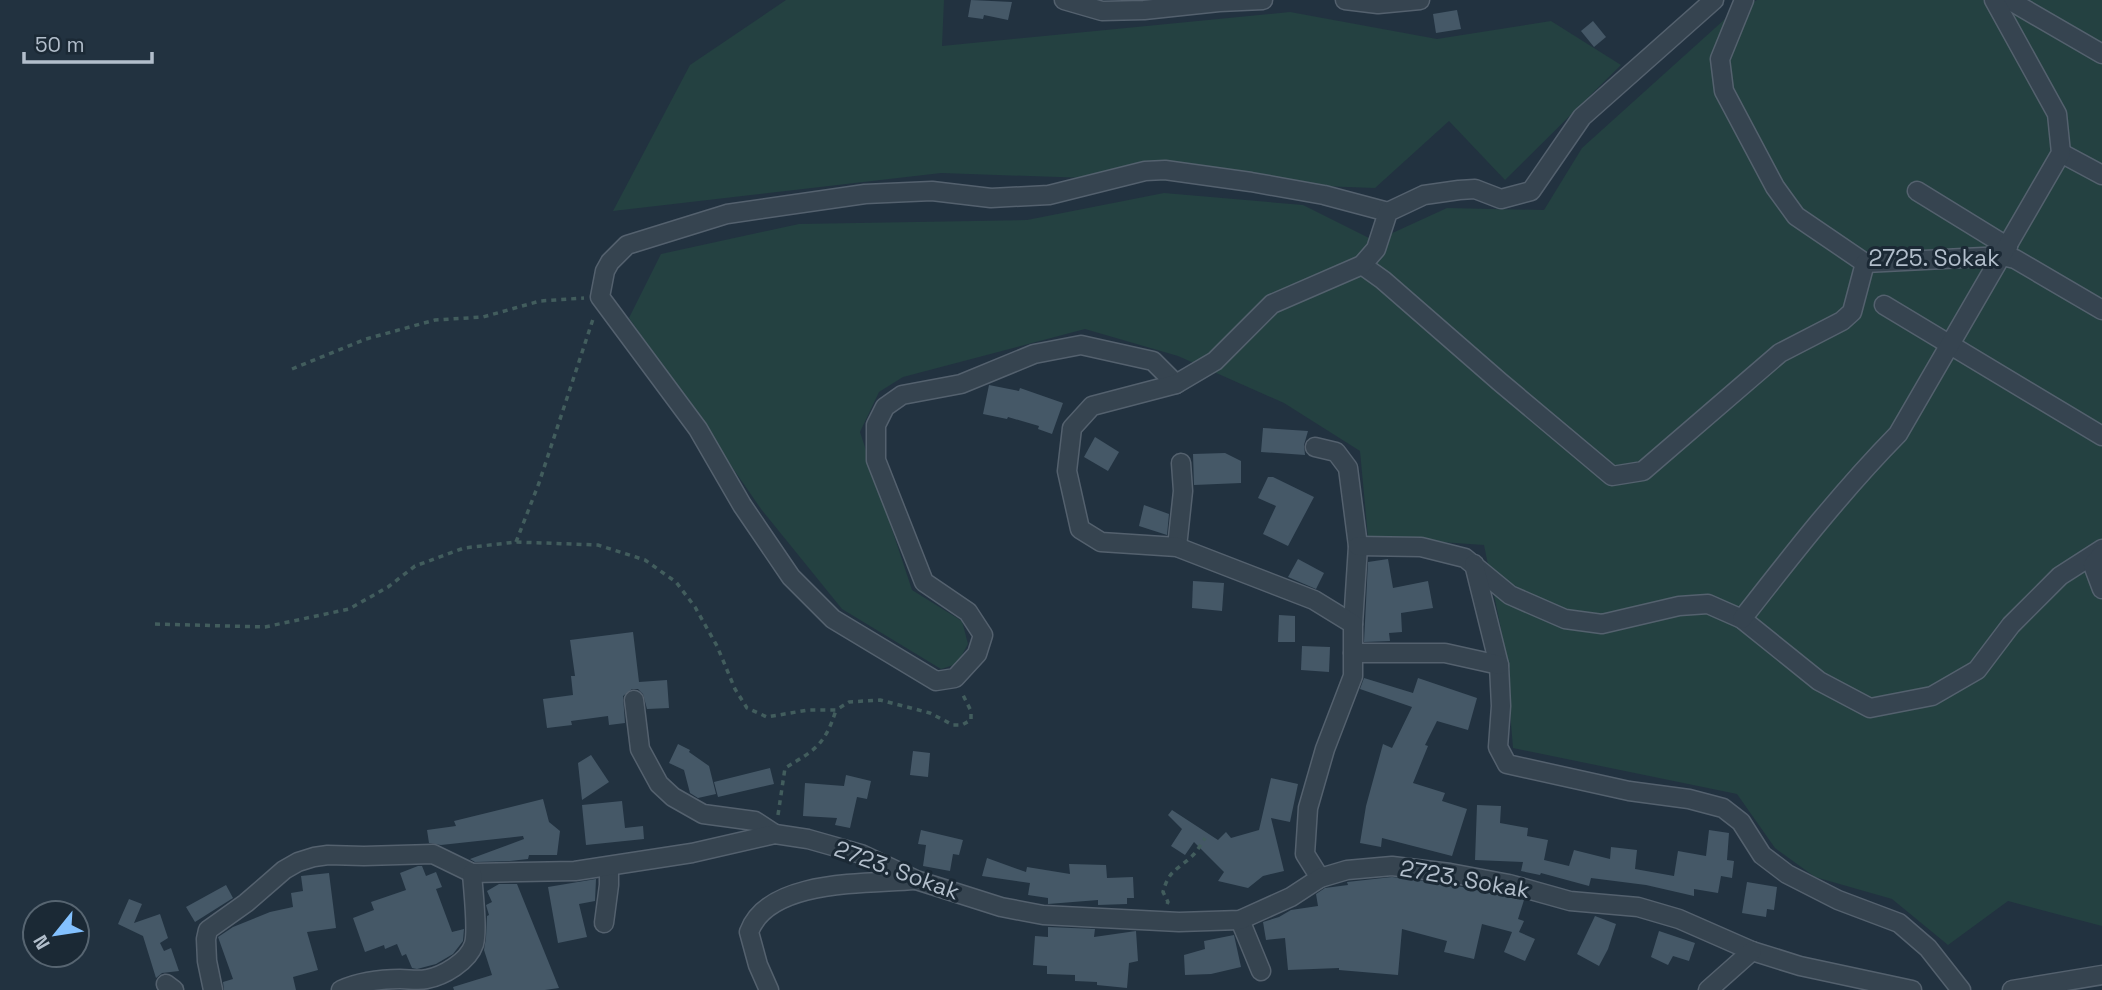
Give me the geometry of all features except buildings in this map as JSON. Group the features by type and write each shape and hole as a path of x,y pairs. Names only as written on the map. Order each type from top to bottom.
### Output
{"street":[{"path":"1064,0 1102,11 1263,0"},
{"path":"1345,0 1378,4 1420,0"},
{"path":"1176,384 1153,361 1081,345 1034,354 961,384 902,395 886,407 876,425 876,460 924,582 968,612 983,635 977,654 956,678 936,681 833,619 791,577 742,505 698,429 600,297 602,282 610,262 627,245 727,214 865,194 932,191 991,198 1049,195 1145,172 1165,170 1324,195 1388,212 1424,195 1459,190 1475,189 1501,199 1531,191 1582,117 1714,0"},
{"name":"2725. Sokak","path":"1744,0 1720,59 1724,91 1753,148 1796,216 1865,263 2005,252 2102,310"},
{"path":"1742,619 1826,512 1898,434 2061,153 2057,114 1994,0"},
{"path":"2009,0 2102,54"},
{"path":"2061,153 2102,175"},
{"path":"1917,191 2005,252"},
{"path":"1353,624 1314,600 1177,547 1101,542 1080,529 1067,471 1072,428 1092,406 1176,384 1215,361 1272,304 1362,265 1376,249 1388,212"},
{"path":"1362,265 1384,280 1612,476 1643,471 1780,353 1842,321 1852,312 1865,263"},
{"path":"1884,305 2102,436"},
{"path":"1315,447 1336,452 1348,468 1358,546 1353,676 1325,749 1308,808 1306,854 1320,878"},
{"path":"1177,547 1183,491 1181,463"},
{"path":"1358,546 1421,547 1465,558 1510,596 1565,620 1602,624 1679,606 1708,604 1742,619 1819,681 1870,708 1932,696 1977,670 2011,625 2060,576 2102,552"},
{"path":"2102,552 2094,565 2102,589"},
{"path":"1474,564 1499,665 1501,706 1498,747 1507,764 1629,791 1689,799 1723,808 1741,822 1762,855 1787,874 1838,900 1899,923 1928,948 1961,990"},
{"path":"1353,653 1445,653 1499,665"},
{"name":"2723. Sokak","path":"634,700 640,749 659,784 673,797 703,814 755,821 775,834"},
{"name":"2723. Sokak","path":"213,990 207,961 208,930 298,862 328,855 433,854 472,873 575,871 692,853 775,834 808,839 861,854 916,880 1001,907 1043,915 1157,921 1240,920 1291,897 1320,878 1348,870 1392,866 1450,873 1509,884 1570,901 1638,907 1679,919 1752,951 1866,986 1912,990"},
{"path":"604,923 609,885 608,867"},
{"path":"341,990 356,984 379,981 424,980 441,975 456,965 474,944 472,873"},
{"path":"769,990 758,965 749,932 758,914 768,905 800,892 916,880"},
{"path":"1240,920 1261,971"},
{"path":"1708,990 1752,951"},
{"path":"2012,990 2102,975"}],"path":[{"path":"292,369 366,339 435,320 484,317 540,301 600,297 539,483 516,542"},
{"path":"155,624 265,627 349,610 388,587 415,566 464,548 516,542 598,545 645,561 676,582 695,607 717,646 735,689 747,708 767,717 808,710 836,710 849,702 880,700 930,713 953,725 962,725 971,720 971,711 956,678"},
{"path":"775,834 785,768 816,750 831,726 836,710"},
{"path":"1157,921 1168,902 1163,892 1167,878 1177,866 1192,857 1205,838"}],"green space":[{"path":"786,0 944,0 942,46 1290,12 1437,39 1551,21 1621,65 1505,180 1449,121 1375,188 941,173 613,211 690,65"},
{"path":"1757,0 2102,0 2102,926 2008,901 1948,945 1892,899 1815,877 1775,848 1737,794 1513,748 1505,649 1484,545 1368,537 1360,451 1284,403 1178,356 1085,329 903,377 879,392 860,432 912,590 962,621 968,644 957,664 941,669 842,609 761,509 629,318 661,254 799,224 1027,220 1164,193 1303,205 1375,241 1447,208 1544,210 1582,148 1725,19"}]}
